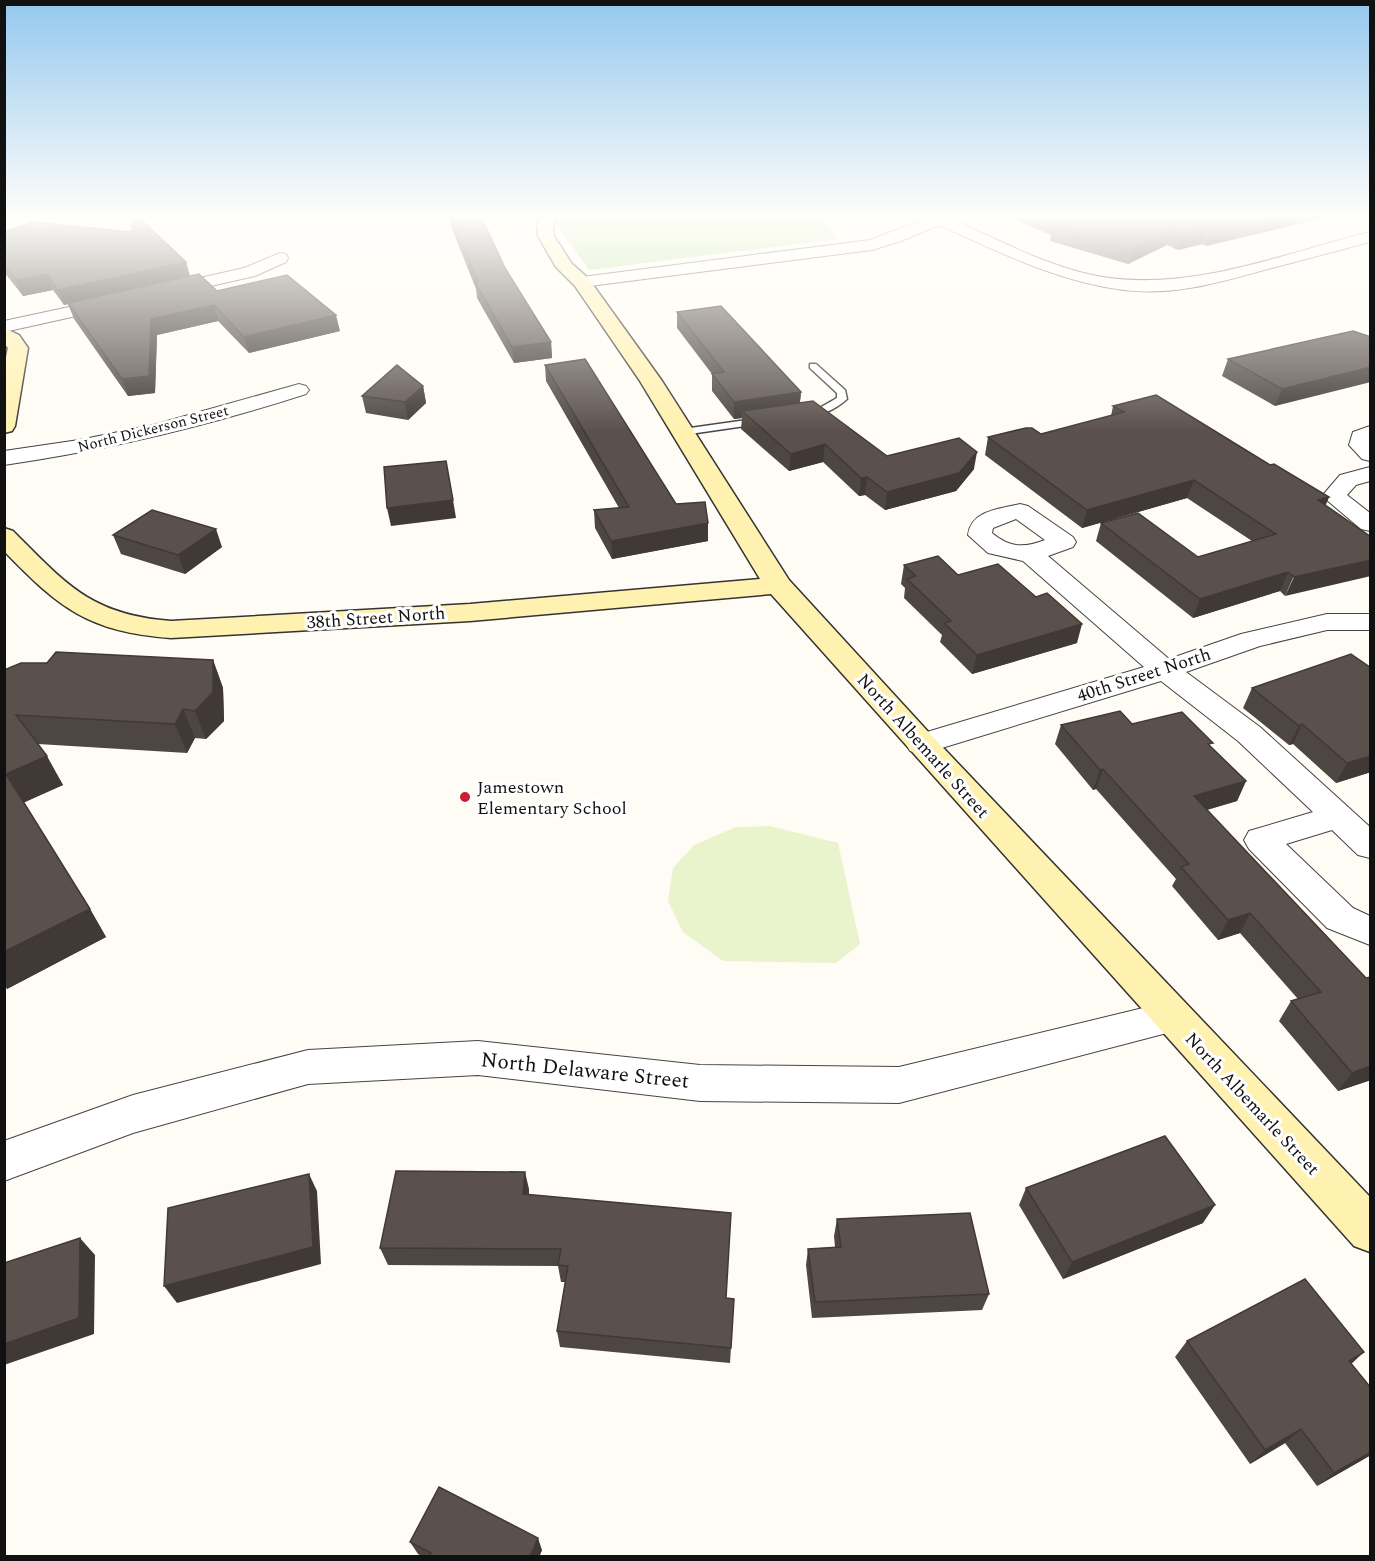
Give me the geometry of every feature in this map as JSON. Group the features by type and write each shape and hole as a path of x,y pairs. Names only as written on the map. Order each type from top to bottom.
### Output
{"street":[{"path":"4,327 184,287"},
{"name":"North Albemarle Street","path":"585,287 651,381 778,585 921,744 1371,1230"},
{"path":"4,334 12,339 18,348 6,416"},
{"name":"North Dickerson Street","path":"4,458 103,443 212,417 300,390"},
{"path":"1371,432 1360,437 1360,445 1371,454"},
{"path":"1371,474 1348,480 1334,496 1371,524"},
{"name":"38th Street North","path":"4,536 55,587 83,608 107,619 142,626 170,628 349,621 585,604 778,585"},
{"path":"1030,554 1165,670 1249,734 1371,846"},
{"name":"40th Street North","path":"921,744 1165,670 1251,640 1327,622 1371,622"},
{"path":"1338,816 1261,840 1340,918 1371,931"},
{"name":"North Delaware Street","path":"4,1161 134,1114 308,1067 478,1058 700,1083 899,1085 1172,1017"}],"lane":[{"path":"798,416 819,412 842,399 842,392 813,366"},
{"path":"683,432 768,421"}],"green space":[{"path":"770,826 838,843 860,944 836,963 723,961 683,932 668,901 673,868 694,845 736,827"}],"building":[{"path":"56,287 72,287 58,290"},
{"path":"141,287 213,287 217,291 235,287 302,287 336,315 244,337 214,305 151,319 149,376 122,379 68,303"},
{"path":"478,287 517,287 551,342 512,347"},
{"path":"721,306 801,392 734,402 712,374 724,372 677,312"},
{"path":"1353,331 1371,337 1371,367 1282,389 1228,359"},
{"path":"585,359 676,504 705,502 708,523 611,541 594,510 629,507 545,365"},
{"path":"397,365 423,386 405,402 362,396"},
{"path":"1156,395 1270,465 1274,464 1329,497 1318,500 1371,537 1371,560 1294,577 1288,572 1200,599 1101,523 1138,513 1198,557 1276,534 1194,480 1087,510 988,437 1026,428 1032,428 1041,434 1124,412 1113,406"},
{"path":"813,401 887,456 959,438 977,452 959,473 887,492 867,477 861,478 825,444 791,454 742,411"},
{"path":"446,461 453,500 387,508 384,467"},
{"path":"152,510 216,529 178,555 113,535"},
{"path":"938,556 958,575 998,564 1036,597 1047,593 1082,624 977,655 944,623 951,621 907,579 916,576 904,565"},
{"path":"56,652 213,660 213,692 195,711 183,709 175,724 16,715 47,756 6,774 90,909 4,952 4,670 21,663 47,663"},
{"path":"1351,654 1371,668 1371,756 1347,763 1302,724 1299,726 1252,688"},
{"path":"1120,711 1132,724 1182,712 1213,743 1208,744 1246,781 1194,796 1366,978 1371,977 1371,1066 1352,1073 1291,1001 1321,992 1250,913 1228,920 1181,867 1189,864 1061,725"},
{"path":"1165,1136 1215,1205 1072,1262 1026,1188"},
{"path":"396,1171 525,1172 523,1194 731,1213 726,1298 734,1299 731,1348 557,1331 568,1266 558,1265 561,1249 380,1248"},
{"path":"309,1174 313,1247 164,1286 168,1208"},
{"path":"970,1213 989,1294 815,1302 808,1249 841,1247 837,1219"},
{"path":"80,1238 79,1318 4,1344 4,1263"},
{"path":"1305,1279 1364,1352 1349,1361 1371,1388 1371,1452 1334,1473 1301,1429 1265,1450 1187,1341"},
{"path":"439,1487 538,1538 530,1557 429,1557 431,1553 410,1542"}],"place":[{"name":"Jamestown Elementary School","path":"465,797"}]}
